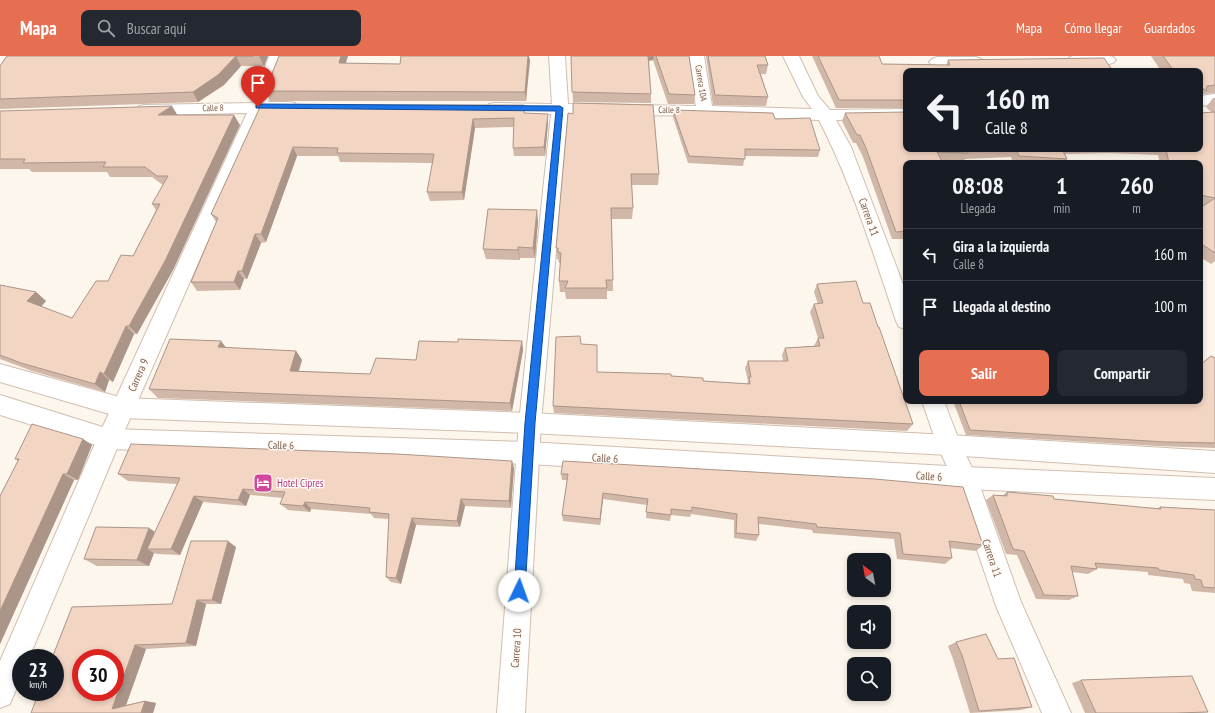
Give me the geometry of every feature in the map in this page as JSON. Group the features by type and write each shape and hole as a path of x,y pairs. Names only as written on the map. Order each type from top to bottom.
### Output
{"street":[{"name":"Carrera 9","path":"0,694 109,439 258,107 277,56"},
{"name":"Carrera 10","path":"511,713 530,423 560,108 557,56"},
{"name":"Carrera 10A","path":"696,56 705,111"},
{"name":"Carrera 11","path":"791,56 811,97 825,116 842,147 903,313"},
{"name":"Carrera 11","path":"805,56 823,97 825,116"},
{"path":"1061,60 1110,62"},
{"path":"937,62 992,62"},
{"path":"1203,101 1215,99"},
{"name":"Calle 8","path":"133,111 306,107"},
{"name":"Calle 8","path":"480,108 705,111 825,116 903,114"},
{"path":"0,373 123,408 530,423 949,445 1215,462"},
{"name":"Carrera 11","path":"935,404 949,445 965,478 1009,606 1057,713"},
{"name":"Calle 6","path":"0,405 109,439 528,453 965,478 1215,490"}],"building":[{"path":"7,56 236,56 218,75 193,92 0,99 0,66"},
{"path":"279,56 341,56 339,63 400,64 401,56 528,56 525,92 265,91"},
{"path":"571,56 648,56 651,94 572,92"},
{"path":"656,56 689,56 695,95 669,94"},
{"path":"708,56 765,56 768,65 757,65 768,97 715,95"},
{"path":"818,56 879,56 882,64 950,65 948,60 1104,58 1111,68 903,68 903,100 839,100"},
{"path":"1163,56 1215,56 1215,85 1207,86 1206,91 1203,88 1203,68 1172,68"},
{"path":"573,103 653,105 659,174 631,174 633,208 611,208 613,280 606,280 607,288 565,288 568,281 559,281 561,253 558,252 558,248 556,248 568,113 573,114"},
{"path":"261,105 524,105 524,113 548,114 544,147 513,148 514,118 473,119 462,192 427,192 434,154 337,153 338,148 293,147 261,234 255,234 242,271 238,271 234,282 191,282 218,218 211,214"},
{"path":"172,106 158,115 234,115 165,261 129,326 126,326 104,374 100,372 95,384 21,363 0,355 0,285 36,292 27,301 72,318 96,281 108,281 121,255 133,256 160,204 152,204 168,176 157,176 145,167 103,167 106,162 23,163 25,159 0,159 0,111"},
{"path":"673,110 773,113 775,119 810,118 820,150 745,149 745,159 689,156"},
{"path":"903,112 903,152 937,152 941,160 903,160 903,231 896,232 866,148 860,135 857,135 845,113"},
{"path":"1215,112 1215,198 1203,196 1203,160 1168,160 1167,152 1203,152 1203,113"},
{"path":"937,152 968,152 968,153"},
{"path":"1017,152 1064,152 1067,159 1019,156"},
{"path":"1215,198 1215,253 1203,245 1203,206"},
{"path":"488,209 537,210 533,248 518,247 518,250 483,249"},
{"path":"856,281 863,303 870,303 903,395 903,404 906,404 913,424 553,406 556,337 580,336 581,344 597,345 597,372 671,374 671,376 703,378 703,381 750,384 749,377 751,377 748,361 788,361 785,348 820,346 818,338 824,338 814,304 823,303 817,284"},
{"path":"170,339 221,341 218,347 296,351 290,371 370,374 376,358 416,360 419,341 458,342 458,339 522,341 510,403 149,389"},
{"path":"1211,356 1215,358 1215,443 1165,442 970,430 960,404 1203,404 1203,363"},
{"path":"32,424 83,439 67,474 63,474 0,611 0,496 19,459 15,459"},
{"path":"131,444 397,454 512,461 509,501 461,499 457,521 412,518 396,578 386,577 389,514 369,512 370,508 305,502 303,506 280,504 285,492 243,489 238,500 194,496 171,549 147,549 180,478 118,474"},
{"path":"563,461 875,479 963,487 983,545 949,541 952,558 903,554 900,533 817,527 816,524 758,517 759,535 736,533 737,514 692,507 692,511 671,509 671,515 646,512 648,499 603,493 600,519 562,515 568,474 561,474"},
{"path":"1007,492 1053,496 1054,499 1161,509 1160,507 1215,510 1215,588 1203,587 1201,580 1195,579 1194,575 1159,570 1158,568 1095,563 1097,569 1071,566 1078,596 1044,595 1024,551 1013,549 993,495 1007,496"},
{"path":"96,527 149,528 137,560 84,559"},
{"path":"191,541 228,541 212,600 197,600 186,643 135,645 124,676 124,649 72,649 72,701 115,701 112,709 145,701 141,713 31,713 36,701 64,701 64,649 56,649 72,607 172,604"},
{"path":"986,634 998,659 1014,658 1032,707 979,711 962,655 956,642"},
{"path":"1192,676 1208,712 1096,713 1081,680"}],"place":[{"name":"Hotel Cipres","path":"263,483"}],"route":[{"path":"258,107 560,108 530,423 519,591"}]}
